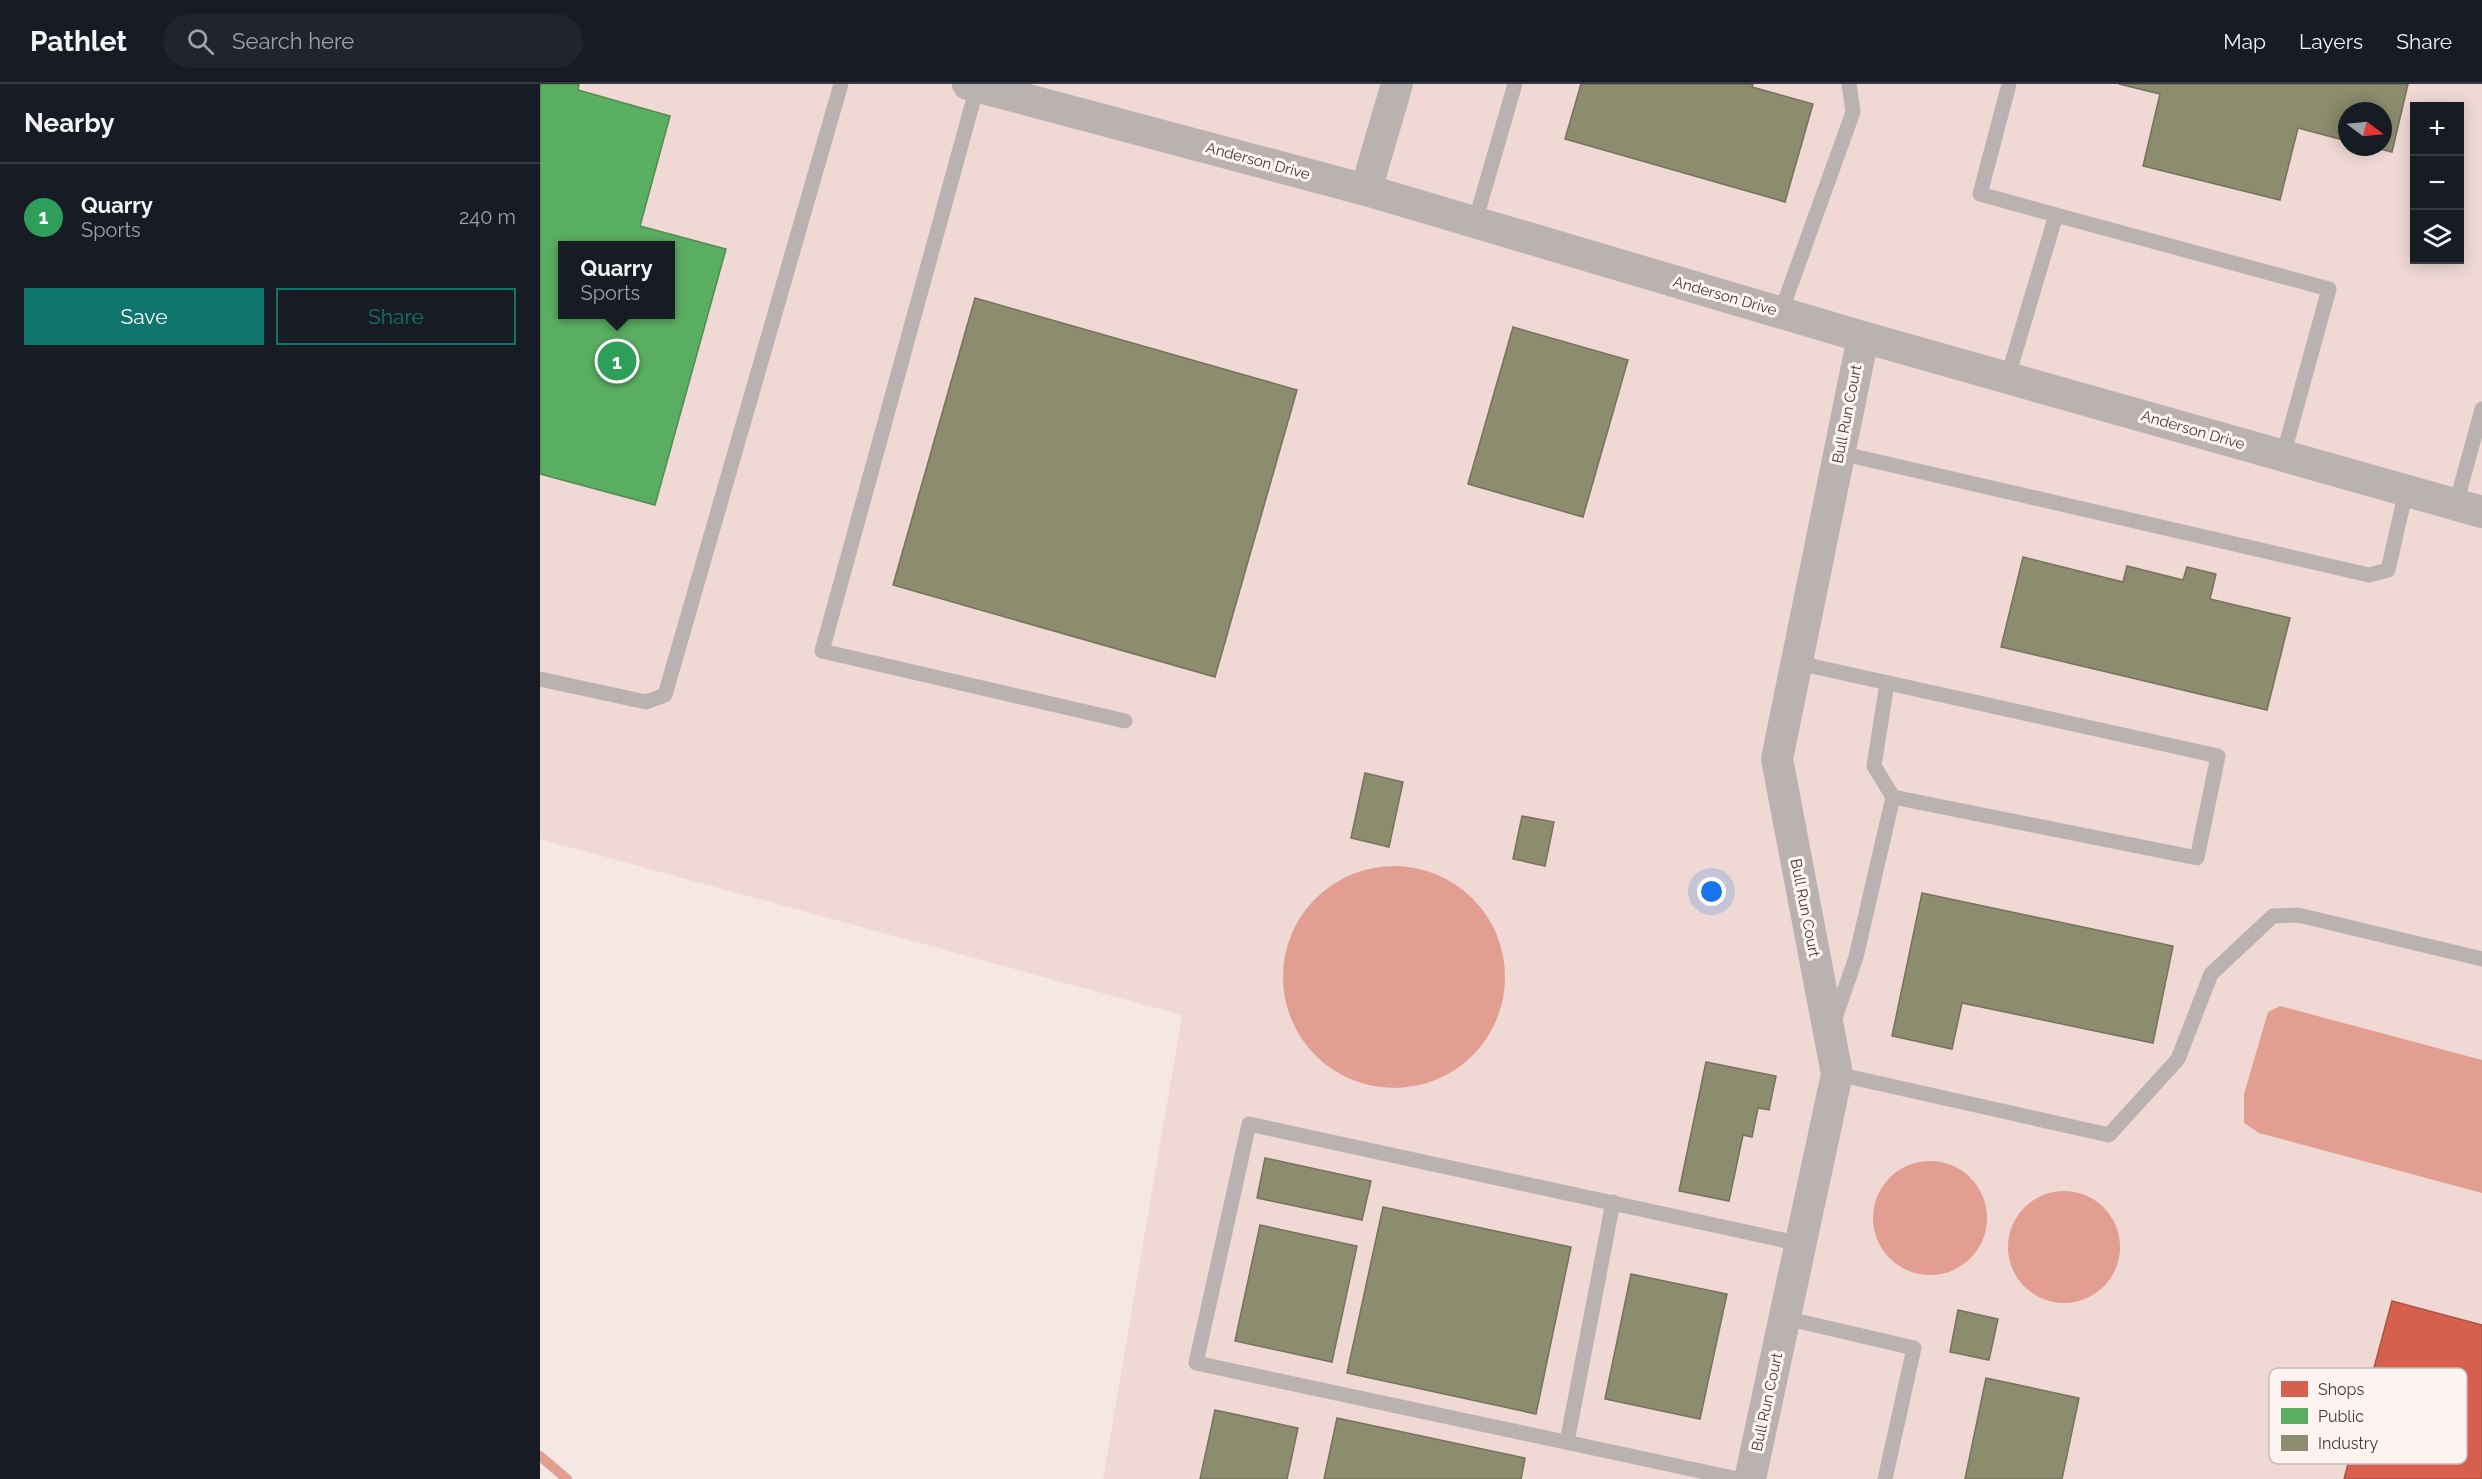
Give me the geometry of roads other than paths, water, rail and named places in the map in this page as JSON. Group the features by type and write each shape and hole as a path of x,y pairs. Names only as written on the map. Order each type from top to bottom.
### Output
{"street":[{"path":"1366,190 1397,84"},
{"name":"Anderson Drive","path":"984,86 1366,190 1863,337 2008,376 2469,508"},
{"name":"Bull Run Court","path":"1750,1479 1837,1074 1777,759 1863,337"}],"lane":[{"path":"540,679 646,702 665,695 841,84"},
{"path":"1476,222 1515,84"},
{"path":"1781,312 1853,112 1849,84"},
{"path":"2010,84 1980,194 2329,289 2283,456"},
{"path":"984,86 822,651 1125,721"},
{"path":"2008,376 2056,215"},
{"path":"2469,508 2482,409"},
{"path":"1840,453 2368,575 2388,570 2406,491"},
{"path":"1798,663 2218,756 2197,858 1893,797"},
{"path":"1829,1035 1856,957 1893,797 1874,766 1887,683"},
{"path":"1837,1074 2109,1135 2178,1059 2211,974 2273,916 2298,915 2482,959"},
{"path":"1738,1479 1196,1363 1249,1124 1801,1244"},
{"path":"1567,1442 1613,1202"},
{"path":"1785,1318 1914,1348 1885,1479"}],"waterway":[{"path":"540,1456 567,1479"}],"place":[{"name":"Quarry","path":"617,361"}]}
